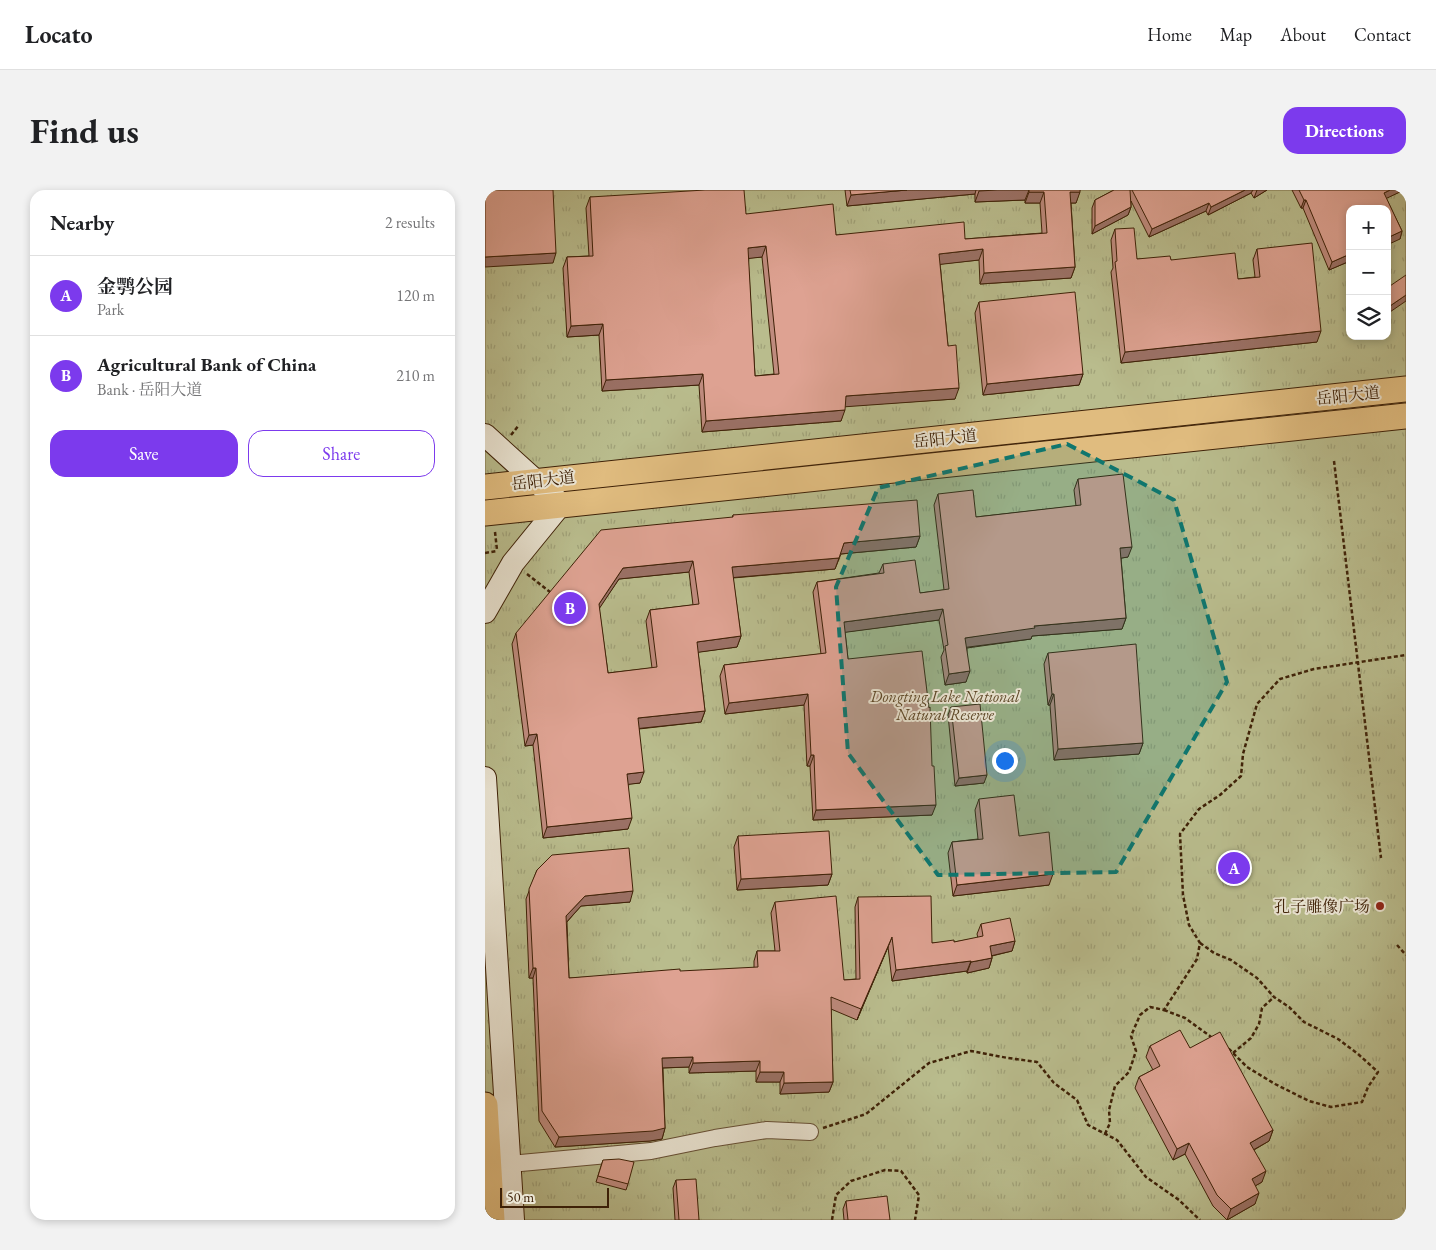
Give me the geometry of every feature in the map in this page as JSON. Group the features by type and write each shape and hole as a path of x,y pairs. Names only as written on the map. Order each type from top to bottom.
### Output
{"main road":[{"name":"岳阳大道","path":"485,487 1406,389"},
{"name":"岳阳大道","path":"485,513 1406,416"},
{"path":"485,435 561,504 513,563 485,612"},
{"path":"485,778 513,1220"},
{"path":"485,1105 492,1220"}],"street":[{"path":"510,1164 651,1151 767,1130 810,1132"}],"path":[{"path":"1334,461 1381,858"},
{"path":"1105,1134 1110,1123 1109,1110 1115,1086 1129,1072 1136,1051 1131,1036 1140,1015 1150,1006 1185,1018 1233,1053 1247,1067 1309,1101 1331,1108 1362,1102 1378,1072 1339,1039 1304,1022 1289,1007 1274,997 1257,978 1231,960 1214,953 1200,943 1189,925 1183,895 1180,834 1199,809 1220,795 1241,776 1243,754 1257,704 1280,679 1314,669 1406,655"},
{"path":"1164,1010 1197,959 1200,943"},
{"path":"1397,944 1406,955"},
{"path":"1233,1053 1251,1038 1259,1024 1262,1008 1274,997"},
{"path":"810,1132 865,1114 929,1063 971,1050 1037,1062 1054,1083 1077,1100 1088,1124 1117,1140 1146,1177 1179,1200 1200,1220"},
{"path":"832,1220 836,1195 851,1181 885,1170 901,1171 919,1195 915,1220"}],"highlighted area":[{"path":"1067,444 1174,500 1227,682 1116,872 938,875 848,753 836,587 878,488"}],"green space":[{"name":"Dongting Lake National Natural Reserve","path":"485,190 1406,190 1406,1220 485,1220"}],"building":[{"path":"485,190 553,190 556,253 485,257"},
{"path":"705,190 744,190 746,214 833,204 836,235 964,222 965,239 1047,233 1044,192 1029,192 1029,190 1080,190 1080,192 1070,192 1075,267 984,273 983,249 939,254 948,346 956,345 959,388 846,396 845,410 706,421 703,374 606,380 603,324 571,326 567,257 593,256 590,197","holes":["766,246 779,374 755,376 748,248"]},
{"path":"850,190 907,190 851,195"},
{"path":"1114,190 1130,190 1131,207 1095,226 1095,200"},
{"path":"1132,190 1245,190 1211,207 1209,203 1152,229"},
{"path":"1299,190 1390,190 1384,193 1390,205 1346,205 1346,256 1332,262 1306,200 1304,200"},
{"path":"1391,208 1402,231 1391,236"},
{"path":"1134,228 1137,259 1170,256 1171,260 1235,253 1238,279 1260,277 1257,249 1312,243 1321,331 1125,352 1115,262 1117,261 1115,229"},
{"path":"1406,275 1406,295 1391,305 1391,295 1391,285"},
{"path":"1075,292 1083,374 987,384 979,302"},
{"path":"1123,474 1132,547 1120,548 1126,618 1034,626 1035,628 965,638 970,671 949,674 945,646 948,645 943,609 844,622 848,659 922,651 930,707 932,766 934,766 936,805 816,810 814,755 811,755 808,694 729,703 724,665 826,653 817,582 884,573 883,564 915,560 920,593 949,589 938,494 973,490 976,517 1081,505 1078,479"},
{"path":"917,500 920,536 844,543 839,558 732,567 741,636 697,642 705,711 638,718 644,772 627,774 632,818 547,827 537,734 529,735 516,633 601,530 733,517 733,515","holes":["693,561 699,604 650,610 657,667 608,673 599,604 623,568"]},
{"path":"1136,644 1143,743 1058,749 1054,694 1052,694 1048,653"},
{"path":"980,704 987,775 959,778 951,707"},
{"path":"1014,795 1019,836 1049,832 1053,874 957,885 952,842 983,839 979,799"},
{"path":"829,831 832,874 741,879 738,836"},
{"path":"629,848 633,891 585,896 566,916 569,978 680,969 680,971 758,967 757,951 780,951 775,902 836,896 844,980 860,979 858,897 931,896 932,943 954,940 954,942 983,936 981,924 1010,918 1015,941 990,946 992,958 896,970 892,937 861,1009 831,997 833,1082 784,1083 784,1072 760,1072 760,1061 693,1063 693,1057 662,1058 665,1128 653,1131 559,1137 542,1111 536,968 533,968 529,889 537,870 552,855"},
{"path":"1180,1030 1190,1048 1220,1032 1273,1130 1250,1143 1266,1171 1252,1179 1259,1193 1231,1209 1217,1195 1189,1143 1177,1149 1139,1077 1160,1066 1150,1046"},
{"path":"619,1159 634,1162 628,1184 598,1176 603,1160"},
{"path":"696,1179 699,1220 679,1220 676,1180"},
{"path":"887,1196 890,1220 848,1220 846,1201"}],"place":[{"name":"Agricultural Bank of China","path":"570,608"},
{"name":"金鹗公园","path":"1234,868"},
{"name":"孔子雕像广场","path":"1380,906"}]}
